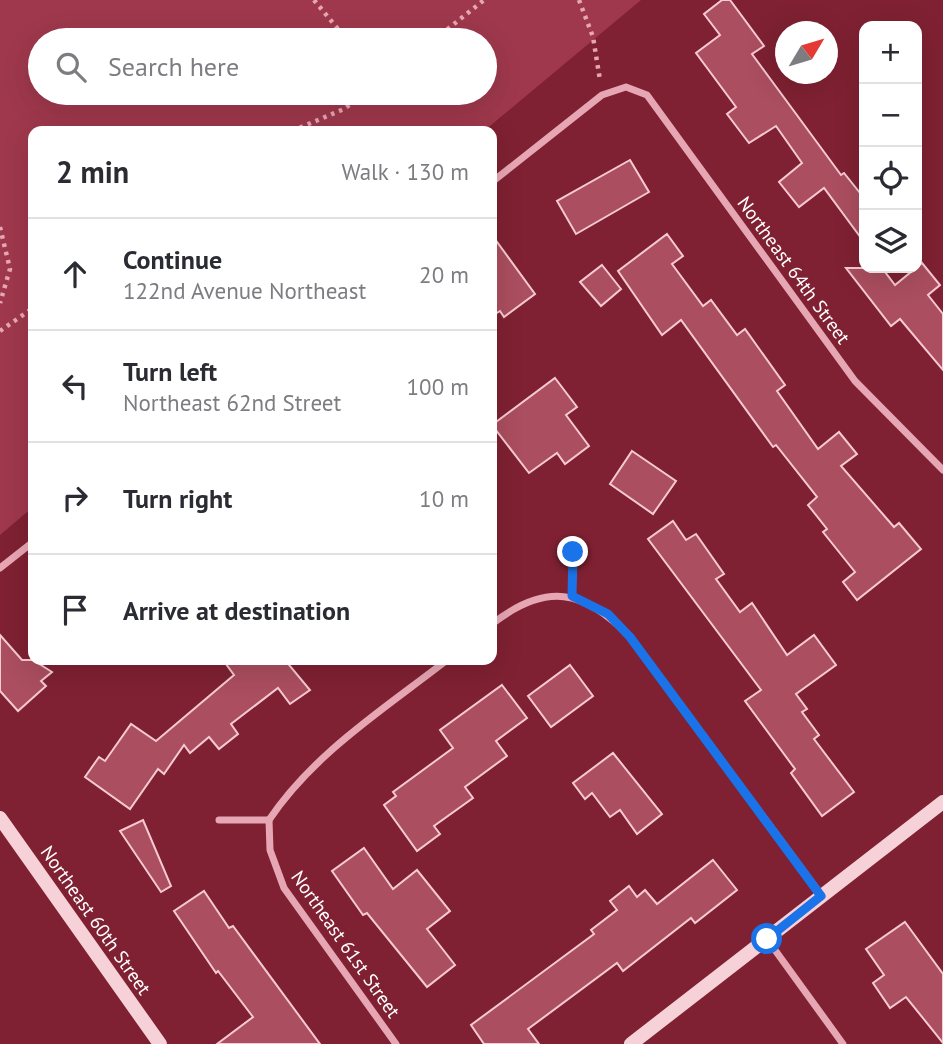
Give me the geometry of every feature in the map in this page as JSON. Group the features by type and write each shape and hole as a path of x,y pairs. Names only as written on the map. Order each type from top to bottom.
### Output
{"street":[{"name":"Northeast 64th Street","path":"602,95 626,87 647,95 855,381 943,470"},
{"path":"497,178 602,95"},
{"path":"0,568 28,546"},
{"path":"572,596 573,552"},
{"path":"497,621 536,599 572,596 608,614 630,637 821,896"},
{"path":"219,820 269,820 291,787 316,763 441,665"},
{"path":"632,1044 943,802"},
{"name":"Northeast 60th Street","path":"0,818 160,1044"},
{"name":"Northeast 61st Street","path":"269,820 270,850 284,888 396,1044"},
{"path":"767,939 843,1044"}],"path":[{"path":"314,0 337,28"},
{"path":"449,28 484,0"},
{"path":"579,0 593,37 602,95"},
{"path":"304,126 349,105"},
{"path":"0,227 9,270 0,303"},
{"path":"0,331 28,311"}],"shaded area":[{"path":"0,0 641,0 490,126 28,126 28,511 0,535"}],"building":[{"path":"722,0 730,0 764,46 752,54 841,175 844,173 859,192 859,235 824,188 799,207 779,182 802,163 776,126 749,143 727,114 736,107 696,53 720,35 704,14"},
{"path":"630,160 649,192 576,234 557,201"},
{"path":"667,234 683,256 672,264 703,306 711,300 737,335 745,329 785,385 777,391 818,449 839,432 857,454 841,466 894,527 899,523 921,549 857,600 843,582 855,572 823,532 827,529 808,505 817,497 776,445 773,447 681,320 662,335 618,271"},
{"path":"497,242 535,294 504,317 500,311 497,313"},
{"path":"922,263 940,285 928,295 943,314 943,370 900,319 891,326 846,268 859,268 859,273 886,273 895,285 910,273 922,273"},
{"path":"602,265 621,289 601,306 580,282"},
{"path":"555,378 577,407 566,415 589,446 565,464 557,453 529,473 497,431 497,421"},
{"path":"632,451 676,481 653,514 610,484"},
{"path":"673,521 686,540 696,534 724,574 716,579 740,612 752,603 787,655 814,635 836,665 796,694 807,709 802,712 819,735 814,739 854,792 822,816 791,773 795,769 745,701 761,690 648,539"},
{"path":"0,635 22,660 28,660 28,665 41,665 52,672 41,681 46,686 18,711 0,691"},
{"path":"227,665 289,665 310,690 290,704 278,688 231,724 238,734 219,749 209,737 190,753 184,745 164,774 158,769 130,809 85,777 99,757 105,761 131,724 156,741 234,675"},
{"path":"570,665 593,696 551,727 528,696"},
{"path":"502,685 527,718 496,741 507,756 465,787 473,798 434,826 440,834 417,851 384,805 396,796 393,792 453,748 440,730"},
{"path":"613,753 662,814 637,834 620,810 610,817 592,793 585,799 573,783"},
{"path":"143,820 171,886 161,892 120,831"},
{"path":"364,848 393,889 417,870 450,911 427,929 455,965 427,987 367,913 363,915 332,871"},
{"path":"713,860 737,890 695,923 691,918 623,971 617,963 528,1029 539,1044 484,1044 471,1025 594,934 591,930 617,910 610,901 629,886 637,897 645,890 657,904"},
{"path":"204,891 229,928 233,926 320,1044 217,1044 253,1017 218,971 216,973 174,911"},
{"path":"905,922 943,974 943,1043 906,997 890,1008 873,983 884,975 866,949"}],"route":[{"path":"573,552 572,596 608,614 630,637 821,896 767,939"}]}
